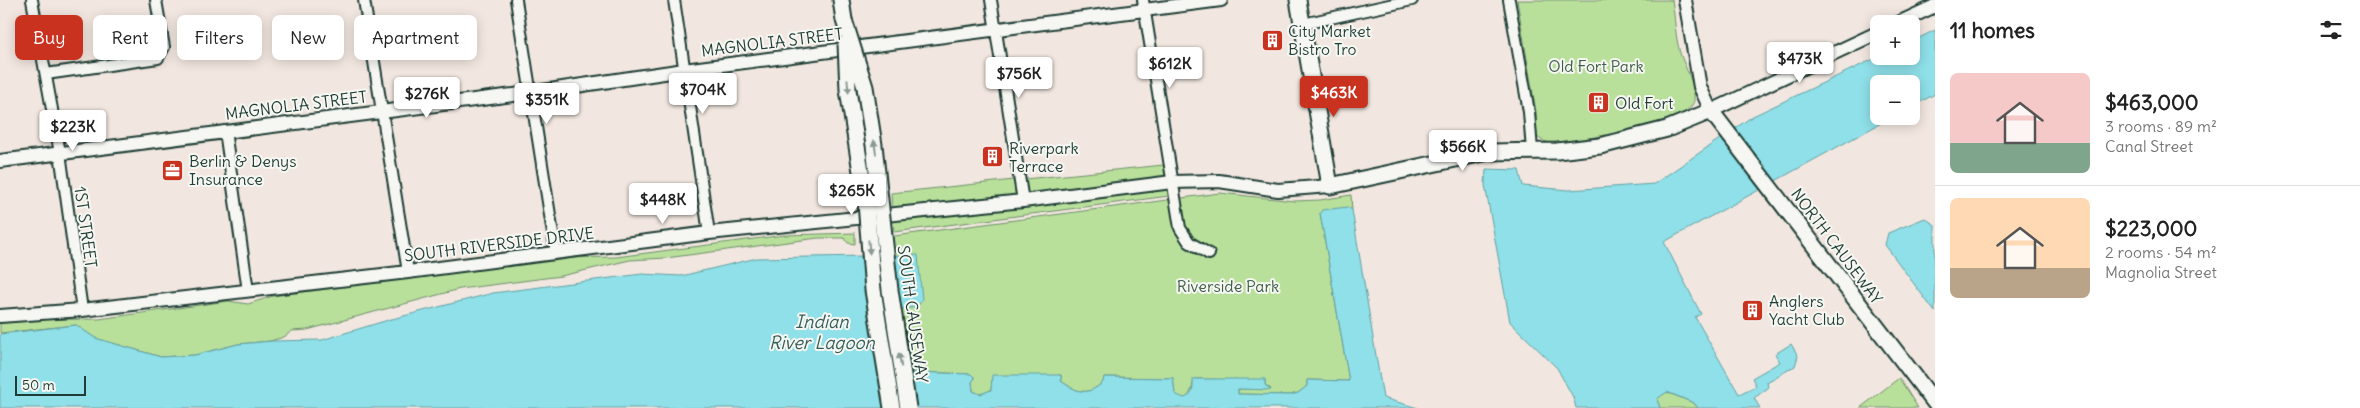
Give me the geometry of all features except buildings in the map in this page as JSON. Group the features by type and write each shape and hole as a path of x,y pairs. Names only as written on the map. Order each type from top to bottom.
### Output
{"main road":[{"name":"SOUTH CAUSEWAY","path":"841,0 848,90 864,194 874,300 892,408"},
{"path":"1298,0 1330,186 1488,152 1577,150 1600,146 1667,129 1711,110"},
{"name":"SOUTH CAUSEWAY","path":"844,20 865,87 870,116 896,337 908,408"},
{"name":"NORTH CAUSEWAY","path":"1711,110 1935,403"}],"street":[{"name":"1ST STREET","path":"32,0 60,153 82,310"},
{"path":"46,74 158,58 164,47 156,0"},
{"path":"364,0 408,272"},
{"path":"516,0 556,253"},
{"path":"674,0 708,233"},
{"path":"991,0 1023,201"},
{"name":"MAGNOLIA STREET","path":"0,161 530,93 684,70 996,29 1144,5 1221,0"},
{"path":"1303,24 1412,0"},
{"path":"1509,0 1529,112 1532,151"},
{"path":"1685,0 1700,87 1711,110 1870,36"},
{"path":"1144,5 1180,228 1189,242 1209,254"},
{"path":"1916,15 1935,6"},
{"path":"225,131 248,291"},
{"name":"SOUTH RIVERSIDE DRIVE","path":"0,316 82,310 408,272 708,233 1023,201 1172,182 1219,181 1278,190 1330,186"}],"green space":[{"name":"Old Fort Park","path":"1517,0 1672,0 1678,47 1690,77 1694,95 1693,104 1685,112 1674,117 1621,132 1554,143 1541,140 1537,137 1536,112"},
{"path":"1164,165 1166,178 1027,196 1025,179"},
{"path":"1014,180 1016,197 892,210 891,193"},
{"path":"1168,187 1169,196 894,232 893,219"},
{"name":"Riverside Park","path":"1220,193 1294,201 1320,200 1351,195 1352,210 1348,207 1320,213 1349,381 1307,380 1307,386 1298,393 1290,395 1238,394 1238,389 1271,389 1265,385 1265,380 1194,379 1189,395 1184,398 1175,394 1173,378 1104,377 1103,382 1097,387 1092,390 1082,391 1072,388 1061,381 1061,375 992,384 988,392 980,394 973,391 972,382 974,378 971,374 890,371 879,238"},
{"path":"855,233 855,244 848,243 844,238 818,238 666,258 630,260 561,276 460,289 307,330 292,331 284,337 270,341 238,344 195,355 161,357 95,338 76,325 0,333 0,320 99,319 228,301 248,304 273,296 560,258 616,257 785,235"},
{"path":"1899,378 1918,408 1860,408"},
{"path":"1666,392 1694,403 1698,408 1660,408 1657,399"}],"water":[{"path":"1935,30 1935,94 1920,102 1920,75 1870,75 1870,125 1878,125 1664,242 1701,314 1695,317 1739,394 1756,386 1752,378 1780,362 1775,354 1791,344 1798,356 1795,366 1767,382 1768,388 1754,398 1760,408 1698,408 1694,403 1667,392 1657,399 1660,408 1576,408 1573,397 1557,368 1510,322 1485,185 1486,169 1519,170 1523,186 1569,190 1654,184 1753,116 1870,61 1870,65 1920,65 1920,38"},
{"name":"Indian River Lagoon","path":"1348,207 1352,210 1383,398 1418,408 0,408 0,334 76,325 95,338 161,357 195,355 238,344 322,340 388,320 493,293 642,274 681,276 757,258 918,255 922,300 917,307 901,309 912,372 971,374 975,378 972,382 973,391 980,394 991,390 992,375 1061,375 1061,381 1072,388 1082,391 1092,390 1097,387 1103,382 1104,377 1173,378 1175,394 1184,398 1191,393 1193,379 1265,379 1265,385 1271,390 1238,389 1238,394 1290,395 1298,393 1307,386 1307,380 1349,381 1320,213 1322,210"},
{"path":"1925,218 1935,225 1935,312 1885,245 1888,233"}],"place":[{"name":"City Market Bistro Tro","path":"1272,40"},
{"name":"Old Fort","path":"1599,103"},
{"name":"Riverpark Terrace","path":"993,157"},
{"name":"Berlin & Denys Insurance","path":"173,170"},
{"name":"Anglers Yacht Club","path":"1753,310"}]}
